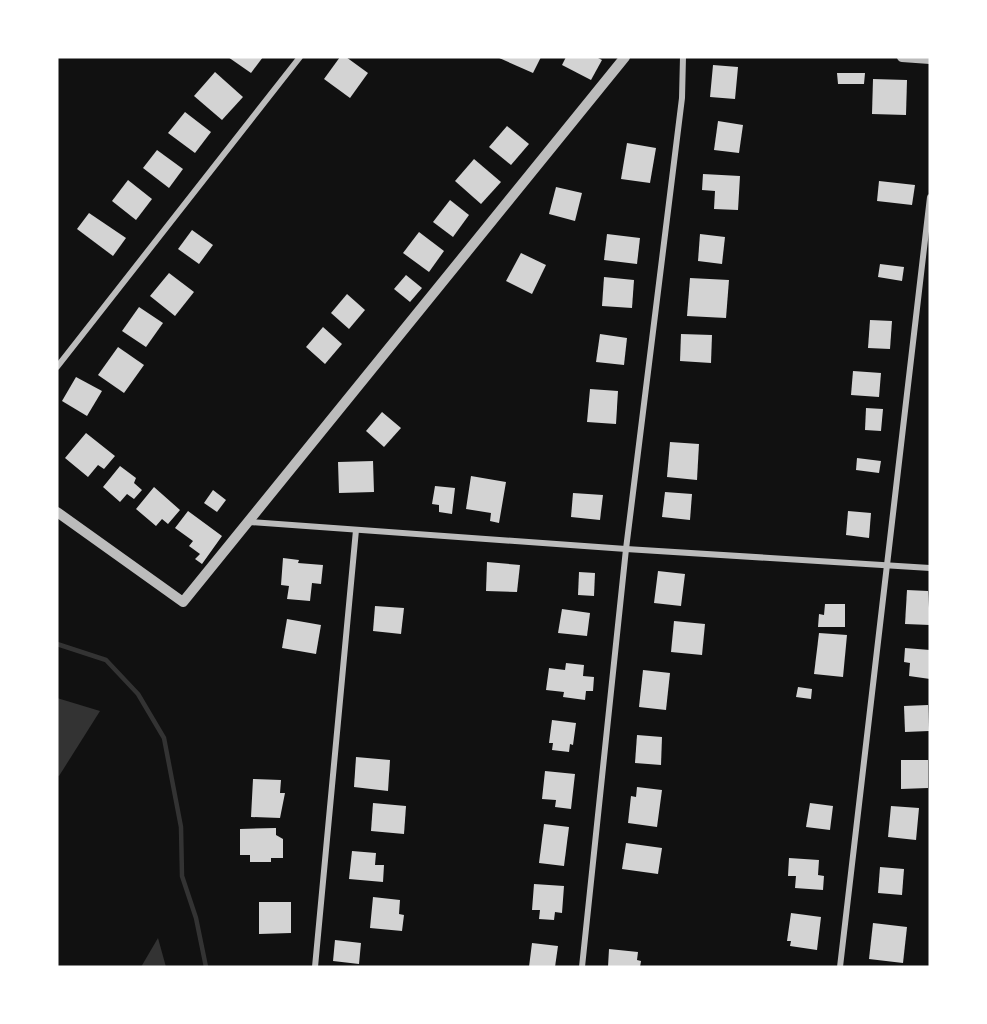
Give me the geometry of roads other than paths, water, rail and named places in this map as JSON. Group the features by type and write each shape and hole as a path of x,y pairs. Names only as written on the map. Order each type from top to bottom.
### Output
{"street":[{"path":"57,367 300,57"},
{"path":"57,512 183,602 625,57"},
{"path":"582,967 626,549 682,98 683,57"},
{"path":"902,57 930,59"},
{"path":"840,967 885,566 930,197"},
{"path":"249,522 930,568"},
{"path":"315,967 356,530"}],"waterway":[{"path":"57,644 106,660 138,694 164,738 181,827 182,876 196,918 206,967"}]}
